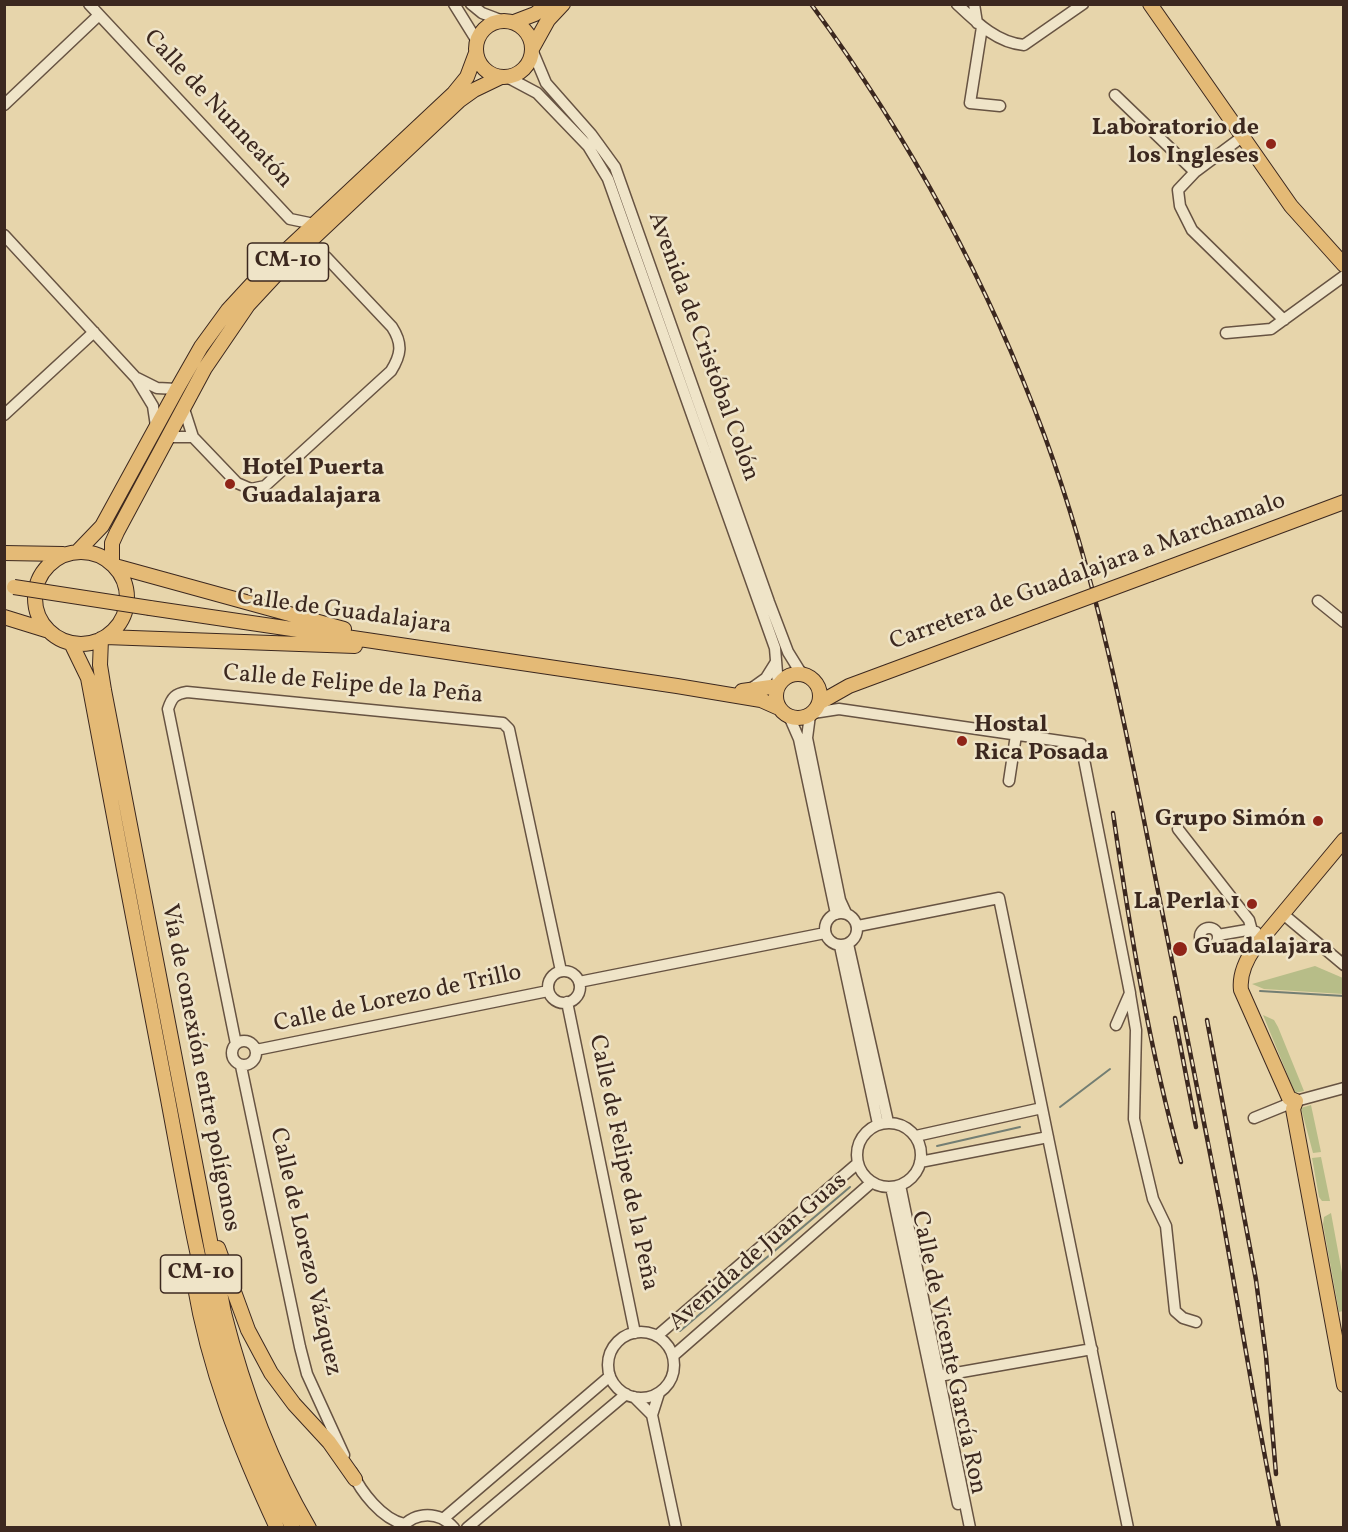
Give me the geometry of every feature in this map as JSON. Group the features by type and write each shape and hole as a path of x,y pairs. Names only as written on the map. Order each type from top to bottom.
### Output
{"main road":[{"name":"CM-10","path":"46,630 37,615 34,600 36,585 47,567 71,553 102,526 201,347 228,310 317,228 454,93 467,77 476,47 489,27 535,14 548,4"},
{"name":"CM-10","path":"317,228 467,95 524,69 548,20 563,4"},
{"path":"1150,4 1297,214 1344,265"},
{"path":"508,22 526,32 533,49"},
{"path":"476,47 478,61 488,73 504,77"},
{"name":"CM-10","path":"114,565 114,538 210,359 236,320 298,246"},
{"name":"Carretera de Guadalajara a Marchamalo","path":"817,703 849,686 1344,502"},
{"path":"4,554 99,555 114,565 349,630 491,652 520,662"},
{"path":"4,616 46,630 70,643 86,644 103,638 116,628 127,604 127,590 114,565"},
{"name":"Calle de Guadalajara","path":"9,587 677,686 747,691 778,686"},
{"path":"103,638 326,644 449,651"},
{"name":"Vía de conexión entre polígonos","path":"103,638 100,665 215,1276 234,1350 267,1445 309,1527"},
{"path":"100,665 114,644 127,639"},
{"name":"Vía de conexión entre polígonos","path":"70,643 82,662 88,678 200,1269 221,1356 247,1431 293,1527"},
{"path":"801,673 811,677 817,703 799,718 784,712 776,696 778,686 788,676 801,673"},
{"name":"Calle de Guadalajara","path":"677,686 699,692 761,700 784,712"},
{"path":"1344,840 1283,914 1258,934 1245,965 1241,990 1291,1104 1344,1384"},
{"name":"CM-10","path":"150,1007 154,1061 210,1360 238,1441 277,1527"},
{"name":"CM-10","path":"165,1008 196,1139 215,1239 237,1305 270,1373 289,1399 329,1442 355,1479"}],"street":[{"name":"Calle de Nunneatón","path":"89,4 290,219 298,246"},
{"path":"454,4 476,47"},
{"path":"471,4 482,13 508,22"},
{"path":"957,4 979,25 1014,44 1024,45 1083,4"},
{"path":"974,4 979,25 970,104 1000,106"},
{"path":"4,105 99,15"},
{"name":"Avenida de Cristóbal Colón","path":"533,49 546,83 591,134 615,167 788,652 801,673"},
{"name":"Avenida de Cristóbal Colón","path":"504,77 537,93 588,146 609,179 775,648 778,686"},
{"path":"1115,96 1195,172"},
{"path":"1242,137 1176,187 1180,206 1192,230 1284,320"},
{"name":"Calle de Nunneatón","path":"290,219 317,228"},
{"path":"184,409 193,437 237,483 251,489 265,486 391,371 400,356 399,338 326,256 317,228"},
{"path":"4,235 136,378 153,406 156,426"},
{"path":"298,246 326,256"},
{"path":"1226,333 1271,329 1344,276"},
{"path":"4,415 94,332"},
{"path":"136,378 157,388 177,389"},
{"path":"169,437 193,437"},
{"path":"1318,601 1344,622"},
{"path":"747,691 766,678 776,662"},
{"name":"Calle de Felipe de la Peña","path":"236,1044 168,709 171,698 187,692 494,720 503,723 509,729 561,971"},
{"path":"841,913 807,738 817,703 839,709 1082,744 1137,1030 1134,1119 1153,1199 1166,1227 1175,1311 1183,1318 1196,1322"},
{"path":"784,712 796,728 841,913"},
{"path":"1009,781 1016,735"},
{"path":"1178,829 1258,934 1218,936"},
{"path":"858,926 999,898 1128,1527"},
{"path":"841,913 854,918 858,926 855,939 844,945 831,942 825,933 826,924 841,913"},
{"path":"1283,914 1340,963 1344,950"},
{"path":"579,982 825,933"},
{"path":"844,945 883,1123"},
{"path":"561,971 571,972 579,982 577,996 567,1002 554,1000 548,991 552,976 561,971"},
{"name":"Calle de Lorezo de Trillo","path":"256,1050 548,991"},
{"path":"1116,1025 1130,993"},
{"name":"Calle de Felipe de la Peña","path":"567,1002 635,1333"},
{"path":"246,1041 256,1050 254,1060 242,1066 232,1056 236,1044 246,1041"},
{"name":"Calle de Lorezo Vázquez","path":"242,1066 305,1368 355,1479 388,1517 403,1526"},
{"path":"1254,1118 1344,1088"},
{"path":"916,1136 1042,1108"},
{"path":"883,1123 901,1124 916,1136 921,1146 920,1162 914,1176 895,1186 872,1182 860,1171 859,1141 864,1133 883,1123"},
{"path":"920,1162 1048,1137"},
{"name":"Avenida de Juan Guas","path":"657,1336 858,1163"},
{"name":"Avenida de Juan Guas","path":"673,1356 872,1182"},
{"path":"895,1186 939,1376 970,1527"},
{"name":"Calle de Vicente García Ron","path":"895,1186 963,1527"},
{"path":"467,1527 630,1396 644,1398 658,1393 671,1380 674,1370 673,1356 664,1340 657,1336 635,1333 623,1337 615,1345 608,1365 610,1376 615,1385 630,1396 652,1415"},
{"path":"939,1376 1092,1349"},
{"path":"443,1519 610,1376"},
{"path":"658,1393 652,1415 676,1527"},
{"path":"403,1526 426,1515 443,1519 454,1527"}],"green space":[{"path":"1315,966 1343,978 1343,994 1264,989 1252,984"},
{"path":"1263,1015 1274,1020 1278,1027 1304,1091 1295,1093"},
{"path":"1311,1105 1321,1152 1313,1153 1301,1108"},
{"path":"1321,1157 1330,1201 1322,1201 1319,1197 1312,1158"},
{"path":"1331,1213 1343,1278 1343,1311 1339,1312 1323,1224 1324,1217"}],"waterway":[{"path":"1260,991 1344,996"},
{"path":"1060,1107 1110,1069"},
{"path":"937,1146 1020,1127"},
{"path":"680,1331 850,1187"}],"railway":[{"path":"811,4 881,106 943,212 972,267 1023,379 1045,437 1080,545 1109,654 1133,765 1213,1167 1279,1528"},
{"path":"1113,813 1141,989 1159,1076 1181,1162"},
{"path":"1175,1018 1196,1127"},
{"path":"1207,1020 1256,1280 1266,1356 1276,1474"}],"place":[{"name":"Laboratorio de los Ingleses","path":"1271,144"},
{"name":"Hotel Puerta Guadalajara","path":"230,484"},
{"name":"Hostal Rica Posada","path":"962,741"},
{"name":"Grupo Simón","path":"1318,821"},
{"name":"La Perla 1","path":"1252,904"},
{"name":"Guadalajara","path":"1180,949"}]}
